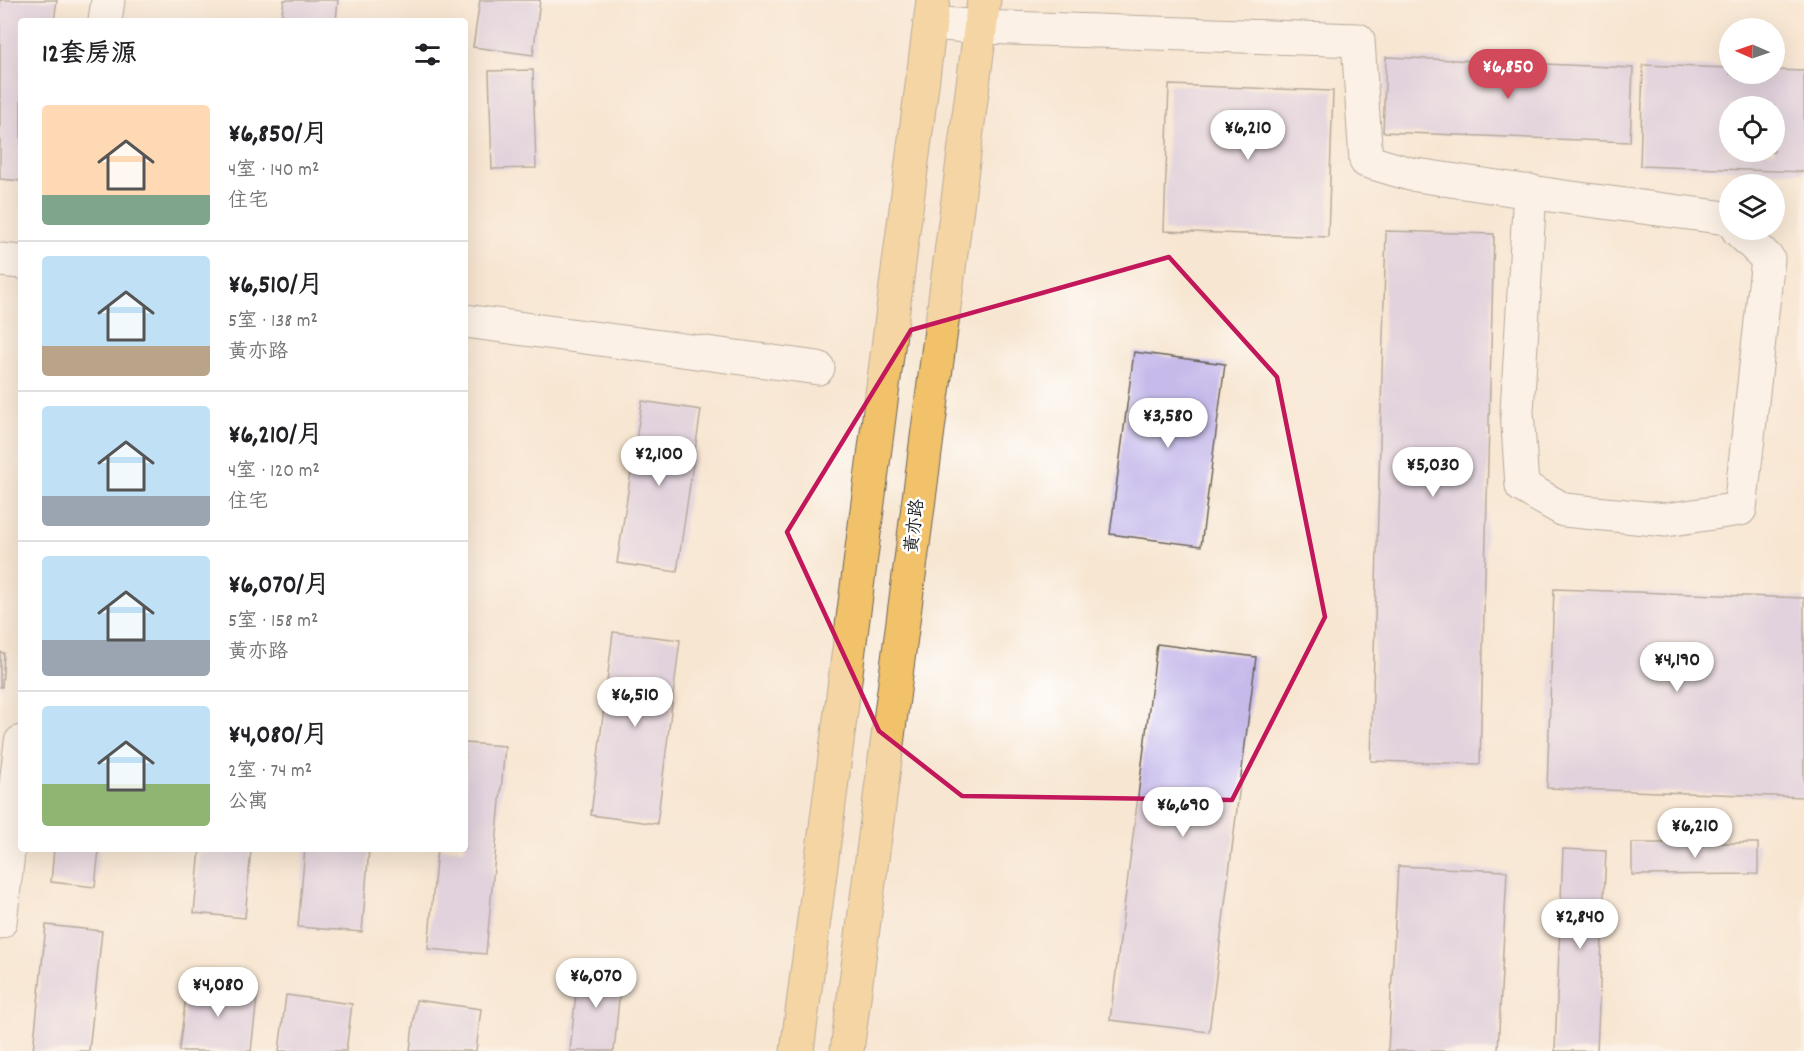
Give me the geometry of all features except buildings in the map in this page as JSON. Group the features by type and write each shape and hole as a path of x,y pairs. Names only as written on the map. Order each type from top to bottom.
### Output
{"main road":[{"path":"797,1051 931,12"},
{"name":"黄亦路","path":"847,1051 982,13"}],"lane":[{"path":"105,18 108,0"},
{"path":"931,12 982,13 1358,40 1366,161 1410,174 1719,217"},
{"path":"1530,191 1517,411 1522,486 1564,510 1666,520 1740,509 1768,259 1748,240"},
{"path":"0,260 18,262"},
{"path":"468,321 818,368"},
{"path":"0,922 18,768"}],"highlighted area":[{"path":"1169,257 1277,377 1325,617 1232,800 962,796 879,731 787,532 911,330"}]}
